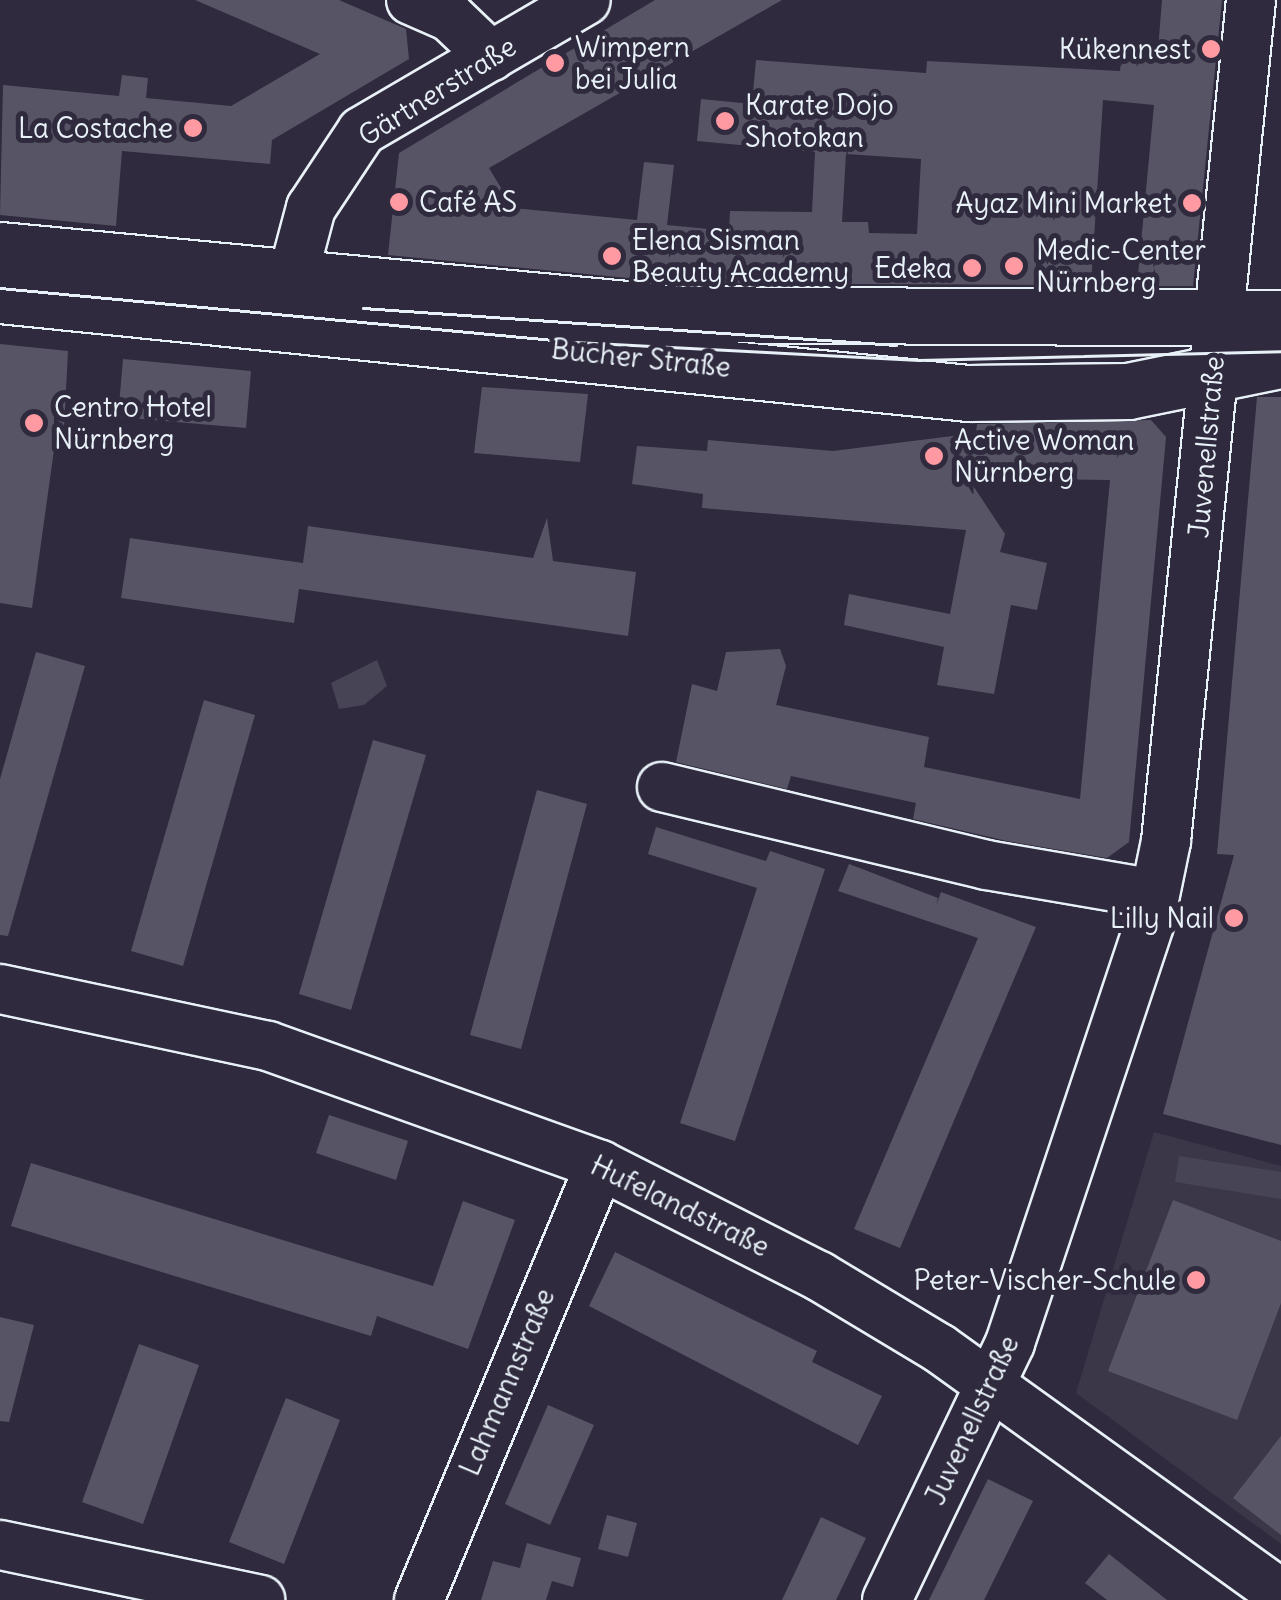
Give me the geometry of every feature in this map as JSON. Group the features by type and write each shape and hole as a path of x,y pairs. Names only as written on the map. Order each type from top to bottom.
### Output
{"main road":[{"name":"Bucher Straße","path":"0,250 286,300 942,391 1128,391 1281,360"},
{"name":"Bucher Straße","path":"0,295 286,300 706,315 1281,318"}],"street":[{"path":"411,0 450,17 491,56"},
{"name":"Gärtnerstraße","path":"286,300 311,208 362,130 586,0"},
{"name":"Juvenellstraße","path":"887,1600 1014,1333 1154,894 1220,316 1251,0"},
{"path":"662,787 986,865 1154,894"},
{"name":"Hufelandstraße","path":"0,989 280,1049 600,1165 819,1276 939,1348 987,1388 1281,1594"},
{"name":"Lahmannstraße","path":"419,1600 600,1165"},
{"path":"0,1545 260,1600"}],"shaded area":[{"path":"377,660 387,686 364,705 339,709 331,683"},
{"name":"Peter-Vischer-Schule","path":"1154,1132 1281,1166 1281,1544 1076,1393"},
{"path":"1179,1156 1281,1172 1281,1199 1175,1182"}],"building":[{"path":"195,0 339,0 406,29 409,59 272,140 270,164 122,151 116,226 0,215 3,85 119,96 122,75 148,78 146,98 231,106 320,54"},
{"path":"655,0 782,0 489,168 513,208 637,220 644,162 674,165 667,225 729,231 730,211 812,212 815,152 697,141 701,99 752,104 756,60 926,73 927,61 1120,71 1121,59 1157,62 1162,0 1222,0 1193,286 1137,286 1154,105 1103,100 1091,285 681,283 388,255 399,153","holes":["846,154 921,159 917,234 869,233 868,222 842,222"]},
{"path":"0,344 68,351 63,448 54,450 32,608 0,603"},
{"path":"123,359 251,371 246,428 118,417"},
{"path":"482,387 588,394 580,462 474,453"},
{"path":"1257,397 1281,397 1281,1145 1163,1114 1234,855 1217,854"},
{"path":"1151,420 1166,437 1129,842 1107,858 1007,841 913,819 916,803 791,776 787,789 676,762 692,684 717,691 726,652 780,649 786,666 776,705 929,737 924,767 1080,799 1110,480 968,478 1005,534 1000,552 1047,563 1037,610 1011,605 994,694 937,685 944,647 844,625 849,594 950,614 966,530 702,508 703,494 632,484 637,446 707,451 708,440 833,451 976,433 977,424"},
{"path":"547,518 553,561 636,572 628,636 299,589 294,623 121,598 130,538 303,563 308,526 533,558"},
{"path":"36,652 85,666 8,936 0,935 0,779"},
{"path":"204,700 255,715 183,966 131,951"},
{"path":"373,740 426,755 351,1010 299,994"},
{"path":"537,790 587,804 521,1049 470,1035"},
{"path":"656,827 766,861 770,851 825,869 735,1141 680,1123 757,888 648,854"},
{"path":"849,864 938,898 936,906 941,892 1036,927 900,1248 854,1229 978,938 838,891"},
{"path":"329,1115 408,1141 396,1180 316,1153"},
{"path":"31,1163 433,1286 463,1201 515,1220 468,1349 377,1316 371,1336 11,1226"},
{"path":"1173,1200 1281,1241 1281,1303 1237,1420 1108,1371"},
{"path":"615,1252 817,1351 812,1362 882,1396 858,1445 589,1306"},
{"path":"0,1317 34,1325 9,1422 0,1421"},
{"path":"139,1344 199,1365 143,1524 82,1502"},
{"path":"286,1398 340,1420 284,1564 229,1542"},
{"path":"548,1405 594,1425 550,1525 505,1504"},
{"path":"1281,1436 1281,1535 1233,1498"},
{"path":"988,1479 1033,1501 984,1600 929,1600"},
{"path":"607,1515 637,1523 628,1557 598,1549"},
{"path":"821,1517 866,1538 836,1600 782,1600"},
{"path":"527,1543 581,1558 573,1587 552,1581 546,1600 481,1600 493,1561 520,1568"},
{"path":"1109,1554 1167,1600 1107,1600 1085,1583"}],"tram line":[{"path":"0,288 575,342 919,360 1281,351"},
{"path":"363,308 896,345"}],"place":[{"name":"Kükennest","path":"1211,49"},
{"name":"Wimpern bei Julia","path":"555,63"},
{"name":"Karate Dojo Shotokan","path":"725,121"},
{"name":"La Costache","path":"193,128"},
{"name":"Café AS","path":"399,202"},
{"name":"Ayaz Mini Market","path":"1192,203"},
{"name":"Elena Sisman Beauty Academy","path":"612,256"},
{"name":"Medic-Center Nürnberg","path":"1014,266"},
{"name":"Edeka","path":"972,268"},
{"name":"Centro Hotel Nürnberg","path":"34,423"},
{"name":"Active Woman Nürnberg","path":"934,456"},
{"name":"Lilly Nail","path":"1234,918"},
{"name":"Peter-Vischer-Schule","path":"1196,1280"}]}
